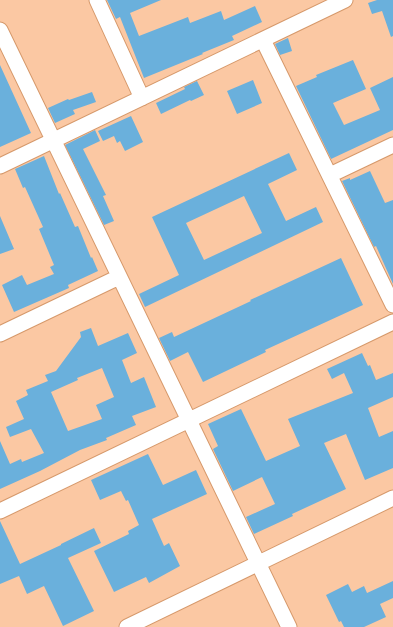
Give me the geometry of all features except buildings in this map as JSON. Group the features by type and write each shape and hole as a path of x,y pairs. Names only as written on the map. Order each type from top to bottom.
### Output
{"street":[{"path":"97,0 142,98"},
{"path":"0,166 345,0"},
{"path":"0,30 289,627"},
{"path":"263,40 393,305"},
{"path":"330,175 393,145"},
{"path":"0,334 120,277"},
{"path":"0,511 393,322"},
{"path":"127,627 393,498"}]}
